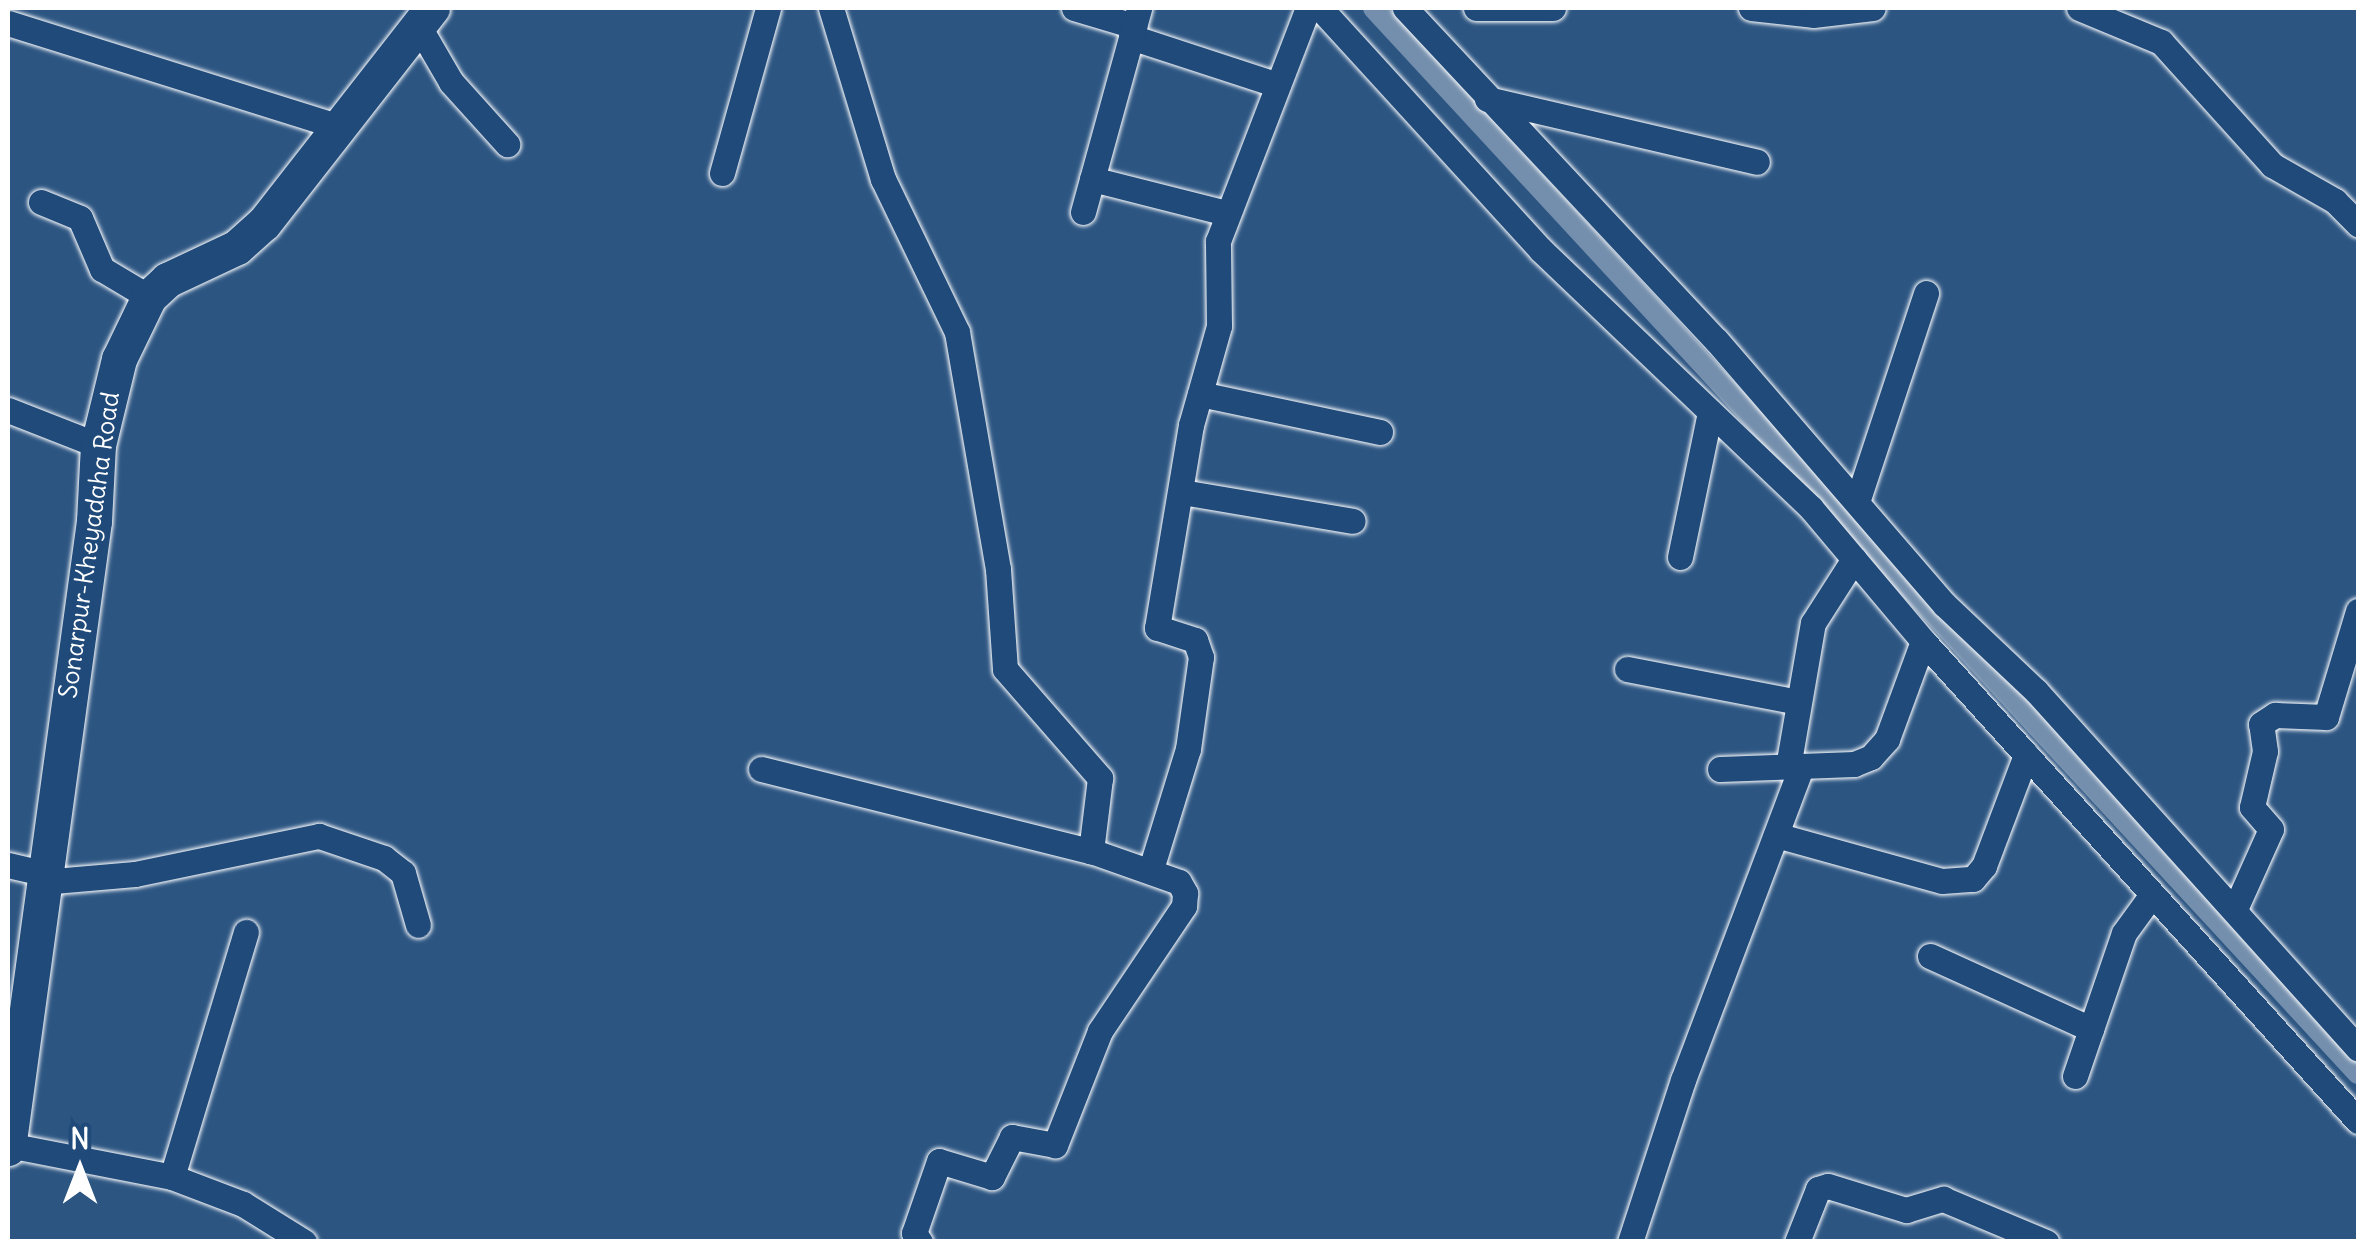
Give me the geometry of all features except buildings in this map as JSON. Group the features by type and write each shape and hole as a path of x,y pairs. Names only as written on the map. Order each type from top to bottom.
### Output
{"main road":[{"path":"149,296 168,280 237,247 264,223 425,16"},
{"name":"Sonarpur-Kheyadaha Road","path":"8,1137 94,522 98,445 119,358 149,296"}],"street":[{"path":"722,173 768,8"},
{"path":"831,8 883,179 957,332 998,569 1004,669 1100,778 1092,851"},
{"path":"1074,8 1135,23 1275,84"},
{"path":"1150,870 1188,748 1201,656 1195,640 1157,628 1200,394 1219,326 1218,241 1275,84 1308,8"},
{"path":"1320,8 1542,250 1811,508 1923,641 2358,1121"},
{"path":"1405,8 1716,340 1945,605 2236,907 2358,1048"},
{"path":"1476,8 1554,8"},
{"path":"1751,8 1814,14 1873,8"},
{"path":"2078,8 2161,42 2272,165 2335,202 2358,224"},
{"path":"425,16 451,82 507,144"},
{"path":"1083,212 1135,23"},
{"path":"8,24 337,126"},
{"path":"1487,98 1758,162"},
{"path":"1092,179 1226,213"},
{"path":"41,202 80,218 102,269 149,296"},
{"path":"1856,502 1926,293"},
{"path":"1200,394 1380,432"},
{"path":"8,410 98,445"},
{"path":"1680,557 1710,412"},
{"path":"1182,492 1353,522"},
{"path":"1630,1242 1776,835 1795,767 1798,702 1814,623 1854,559"},
{"path":"2236,907 2271,829 2252,806 2265,751 2260,724 2276,715 2326,717 2358,611"},
{"path":"1720,769 1795,767 1871,757 1887,739 1923,641"},
{"path":"1627,670 1798,702"},
{"path":"1776,835 1942,881 1973,879 1984,866 2026,756"},
{"path":"761,769 1092,851 1179,882 1184,906 1100,1031 1059,1140 1048,1146 1012,1137 992,1177 938,1161 915,1226 920,1242"},
{"path":"8,865 42,877 135,874 318,836 384,858 402,873 418,925"},
{"path":"2075,1076 2124,933 2152,896"},
{"path":"172,1177 246,932"},
{"path":"1930,956 2091,1029"},
{"path":"8,1137 172,1177 243,1204 304,1242"},
{"path":"1798,1242 1818,1189 1828,1186 1906,1210 1944,1199 2042,1241"}],"waterway":[{"path":"1374,8 2358,1073"}]}
